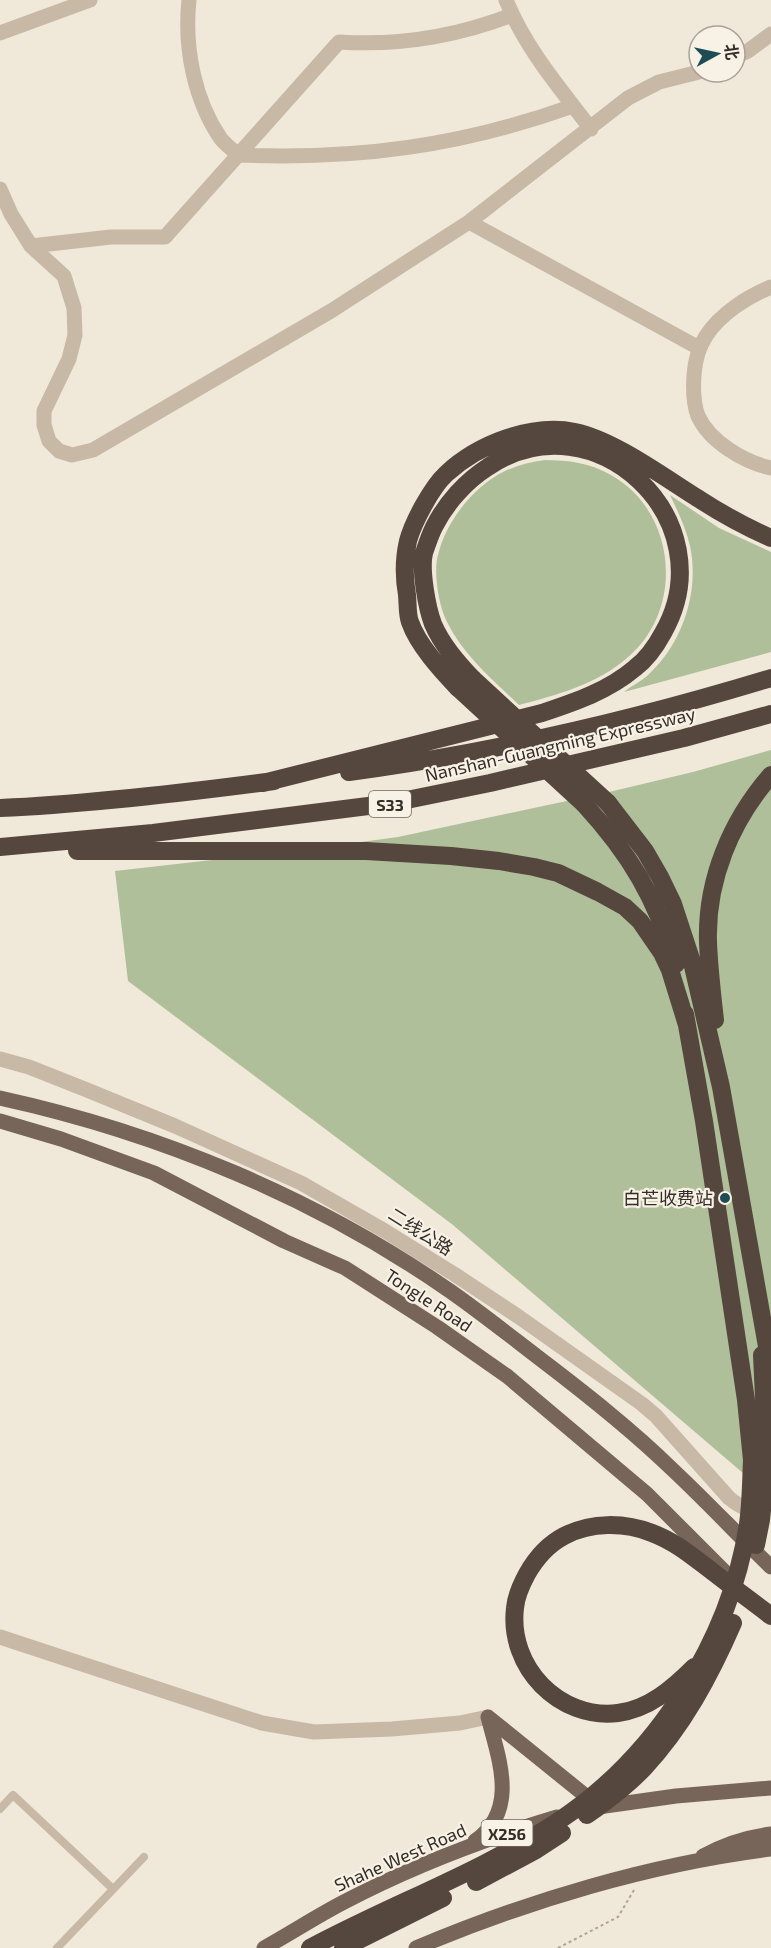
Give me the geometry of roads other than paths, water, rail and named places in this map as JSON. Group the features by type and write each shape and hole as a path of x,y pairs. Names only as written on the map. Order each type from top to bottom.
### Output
{"highway":[{"path":"771,538 729,518 632,457 602,442 577,432 550,429 526,432 501,440 480,451 445,475 421,508 408,541 405,581 410,622 431,658 608,802 645,851 673,904 692,962 721,1087 771,1369"},
{"path":"263,783 542,712 603,690 636,668 654,648 670,621 677,597 680,571 677,546 670,523 658,500 640,480 618,464 593,452 569,447 544,447 519,452 498,460 473,477 457,494 435,526 424,554 425,592 434,625 465,684 584,804 624,851 655,905 676,964 706,1133 746,1400 759,1461 761,1520 755,1549 735,1617 717,1661 693,1704 644,1768 618,1792 566,1831 536,1850 343,1948"},
{"name":"Nanshan-Guangming Expressway","path":"0,808 44,806 263,783 475,753 646,713 771,678"},
{"name":"Nanshan-Guangming Expressway","path":"0,849 153,833 392,803 674,741 771,714"},
{"path":"721,1087 708,941 712,894 717,872 734,828 745,808 771,775"},
{"path":"0,849 366,851 451,856 534,867 558,873 625,907 640,921 662,953 670,970 687,1025"},
{"path":"310,1948 448,1883 558,1821 591,1798 634,1758 679,1698 720,1624 741,1558 748,1524 759,1461 765,1391 758,1304"},
{"path":"702,1659 672,1688 646,1705 618,1713 596,1713 572,1707 554,1697 536,1680 524,1660 516,1634 514,1608 521,1586 534,1562 553,1542 575,1530 600,1525 624,1525 675,1542 771,1616"}],"main road":[{"name":"Tongle Road","path":"0,1098 106,1125 249,1179 317,1212 396,1257 449,1291 604,1408 672,1469 771,1567"},
{"name":"Tongle Road","path":"0,1121 61,1139 154,1173 285,1241 345,1268 437,1327 507,1376 588,1443 646,1494 771,1616"},
{"path":"488,1717 599,1807"},
{"path":"466,1848 487,1831 495,1820 504,1789 488,1717"},
{"name":"Shahe West Road","path":"264,1948 345,1902 466,1848 556,1817 599,1807 676,1796 771,1788"},
{"path":"693,1862 720,1846 750,1837 771,1834"},
{"path":"416,1948 466,1927 580,1890 693,1862 771,1849"}],"street":[{"path":"0,33 90,0"},
{"path":"189,0 189,42 200,93 206,110 223,141 238,155 362,154 418,147 501,129 573,106"},
{"path":"506,0 520,32 540,64 591,129"},
{"path":"31,246 111,237 165,237 339,42 390,43 440,37 512,15"},
{"path":"747,51 771,34"},
{"path":"0,189 11,213 31,246 64,276 74,309 75,335 69,358 44,411 44,425 49,441 59,452 72,455 93,450 311,322 469,222 628,98 660,82 687,75"},
{"path":"469,222 699,348"},
{"path":"771,287 749,297 717,322 707,334 694,364 693,389 698,416 708,431 721,443 759,465 771,468"},
{"name":"二线公路","path":"0,1059 39,1071 175,1126 301,1183 385,1231 519,1317 642,1404 656,1416 737,1504 750,1510 771,1509"},
{"path":"0,1637 262,1723 314,1732 392,1729 460,1723 488,1717"}],"lane":[{"path":"0,1809 13,1795 113,1889"},
{"path":"57,1948 144,1857"}],"place":[{"name":"白芒收费站","path":"725,1198"}]}
